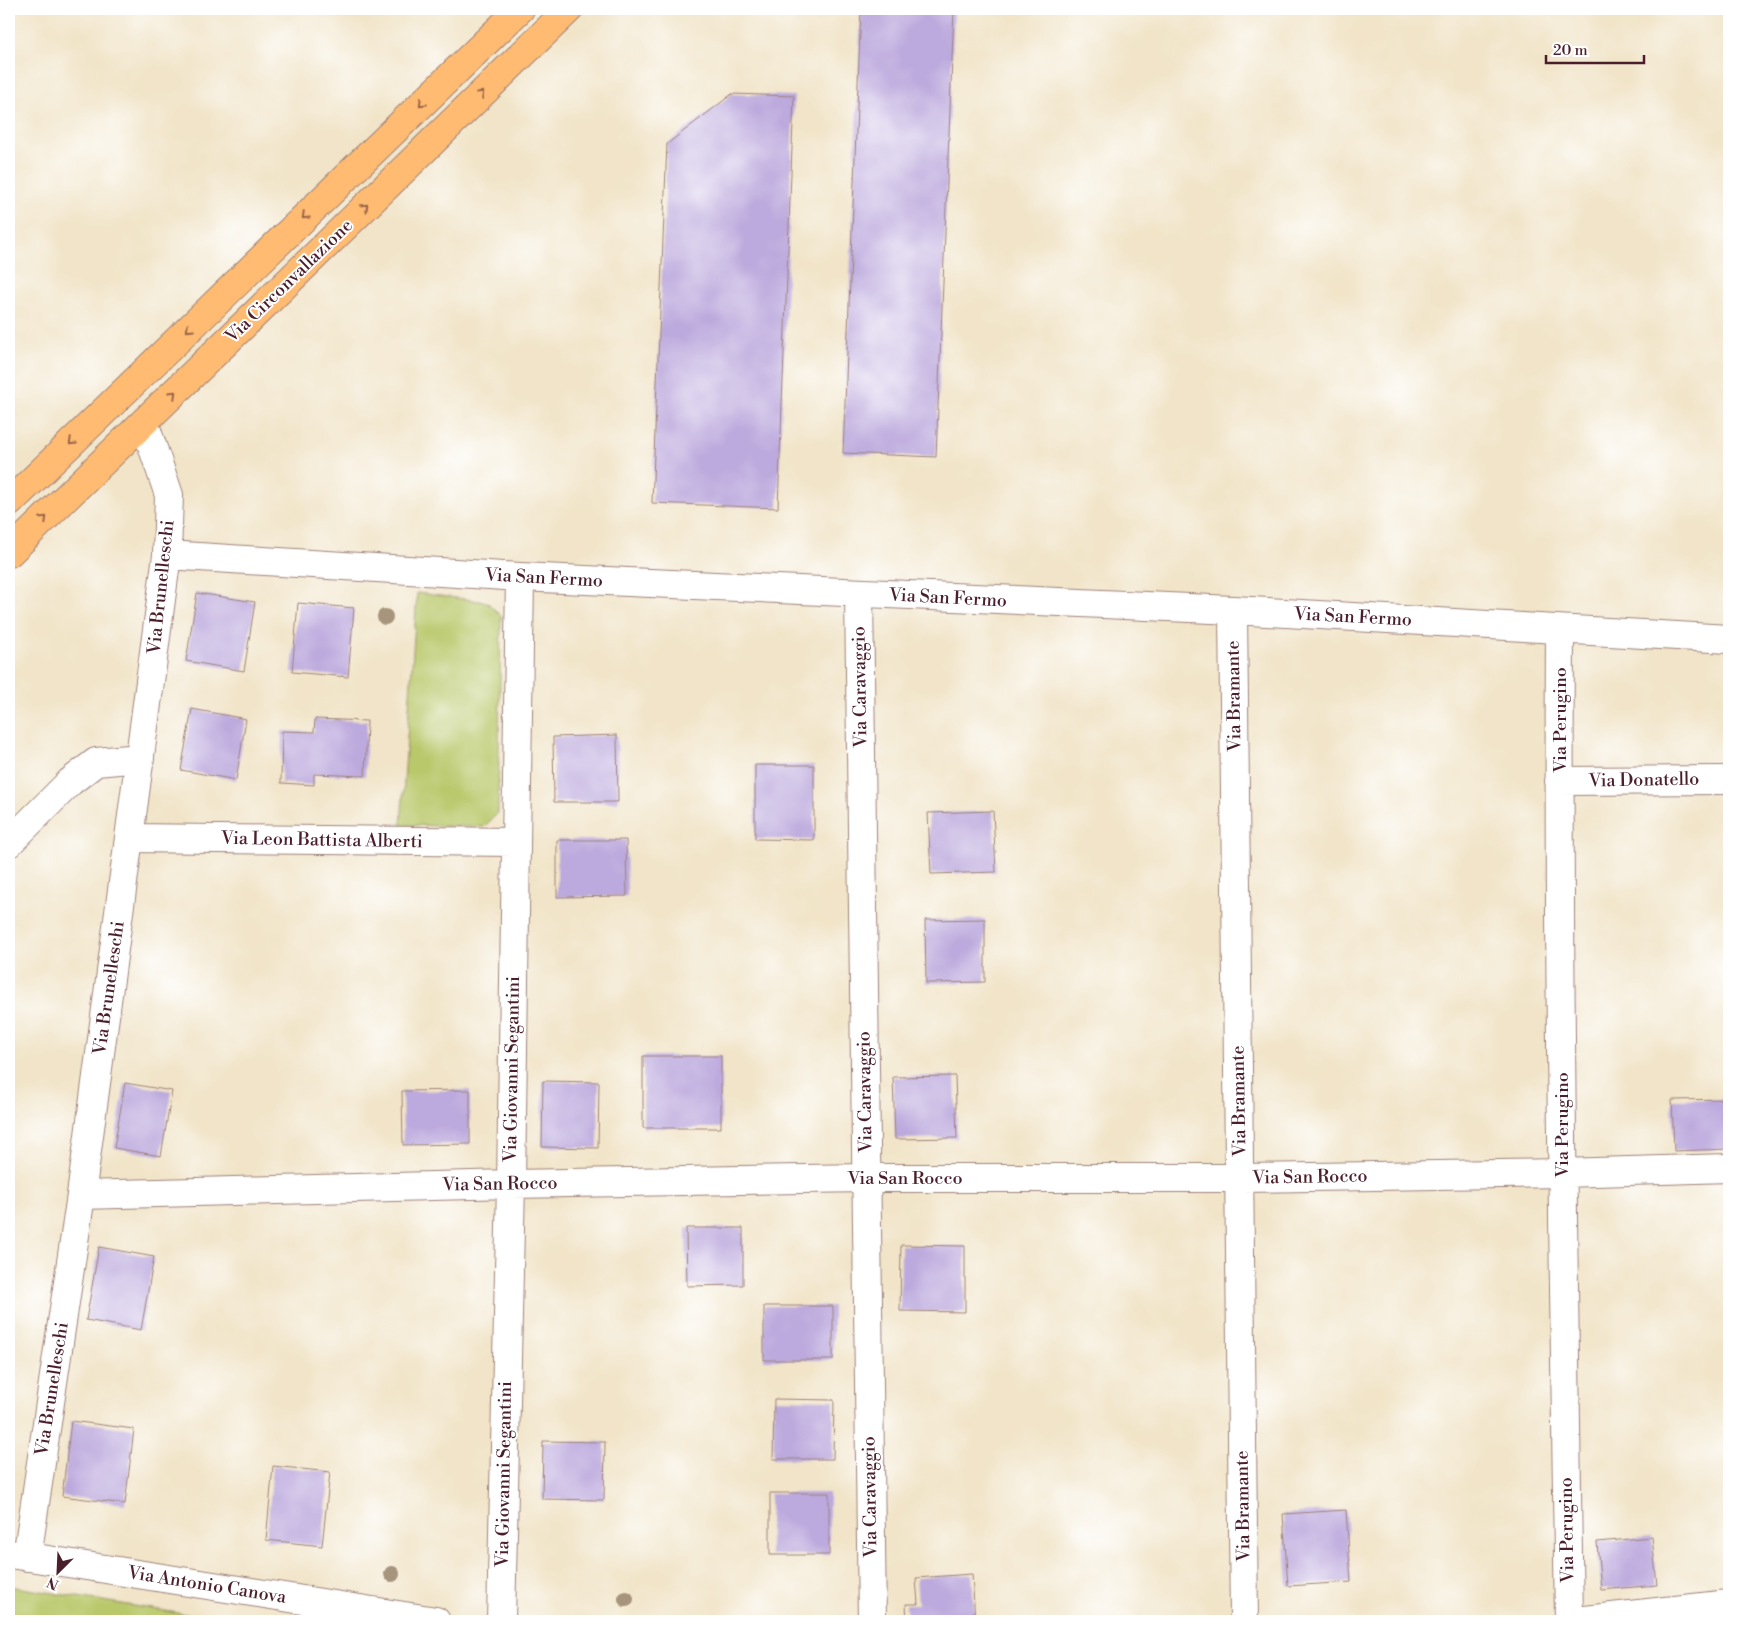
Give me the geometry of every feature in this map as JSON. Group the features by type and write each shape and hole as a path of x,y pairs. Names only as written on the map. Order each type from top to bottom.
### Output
{"main road":[{"name":"Via Circonvallazione","path":"9,503 520,9"},
{"name":"Via Circonvallazione","path":"9,553 569,9"}],"street":[{"name":"Via Brunelleschi","path":"18,1555 82,1195 167,555 169,495 144,422"},
{"name":"Via San Fermo","path":"167,555 520,577 1233,610 1729,639"},
{"name":"Via Giovanni Segantini","path":"501,1621 520,577"},
{"name":"Via Caravaggio","path":"859,594 872,1621"},
{"name":"Via Bramante","path":"1233,610 1244,1621"},
{"name":"Via Perugino","path":"1560,630 1559,781 1562,1173 1569,1621"},
{"path":"9,843 70,782 96,762 140,758"},
{"name":"Via Donatello","path":"1559,781 1729,780"},
{"name":"Via Leon Battista Alberti","path":"129,838 515,842"},
{"name":"Via San Rocco","path":"82,1195 510,1184 866,1178 1240,1178 1562,1173 1729,1168"},
{"name":"Via Antonio Canova","path":"18,1555 436,1621"},
{"path":"1576,1621 1729,1604"}],"green space":[{"path":"417,593 487,602 501,616 498,813 484,827 401,825"},
{"path":"9,1586 228,1621 9,1621"}],"building":[{"path":"861,9 954,9 936,457 843,453"},
{"path":"732,94 794,96 778,508 652,503 667,144"},
{"path":"197,593 255,602 244,671 186,661"},
{"path":"298,603 354,608 348,677 292,672"},
{"path":"192,709 246,719 236,780 181,770"},
{"path":"315,719 367,721 365,776 314,774 314,785 281,783 282,731 314,732"},
{"path":"617,735 618,802 554,802 553,737"},
{"path":"755,765 814,765 814,840 755,839"},
{"path":"993,811 996,872 931,874 928,813"},
{"path":"557,840 626,840 627,896 557,897"},
{"path":"985,919 985,982 926,983 925,920"},
{"path":"643,1056 721,1056 721,1128 643,1128"},
{"path":"955,1076 957,1138 895,1139 893,1077"},
{"path":"543,1081 599,1082 598,1148 542,1147"},
{"path":"125,1083 172,1091 161,1156 114,1148"},
{"path":"470,1090 470,1144 403,1145 402,1091"},
{"path":"1729,1099 1729,1149 1674,1151 1672,1100"},
{"path":"686,1228 743,1228 743,1285 687,1286"},
{"path":"901,1245 965,1246 965,1312 900,1311"},
{"path":"99,1247 154,1257 141,1330 86,1320"},
{"path":"764,1306 833,1306 833,1360 764,1360"},
{"path":"774,1399 834,1400 833,1459 773,1459"},
{"path":"71,1421 134,1429 125,1504 62,1496"},
{"path":"543,1441 605,1442 604,1500 542,1499"},
{"path":"273,1466 330,1472 322,1546 266,1540"},
{"path":"770,1493 829,1493 829,1555 770,1555"},
{"path":"1346,1510 1351,1582 1288,1586 1283,1514"},
{"path":"1652,1537 1657,1585 1601,1590 1597,1542"},
{"path":"972,1574 975,1621 907,1621 906,1604 918,1604 916,1578"}]}
